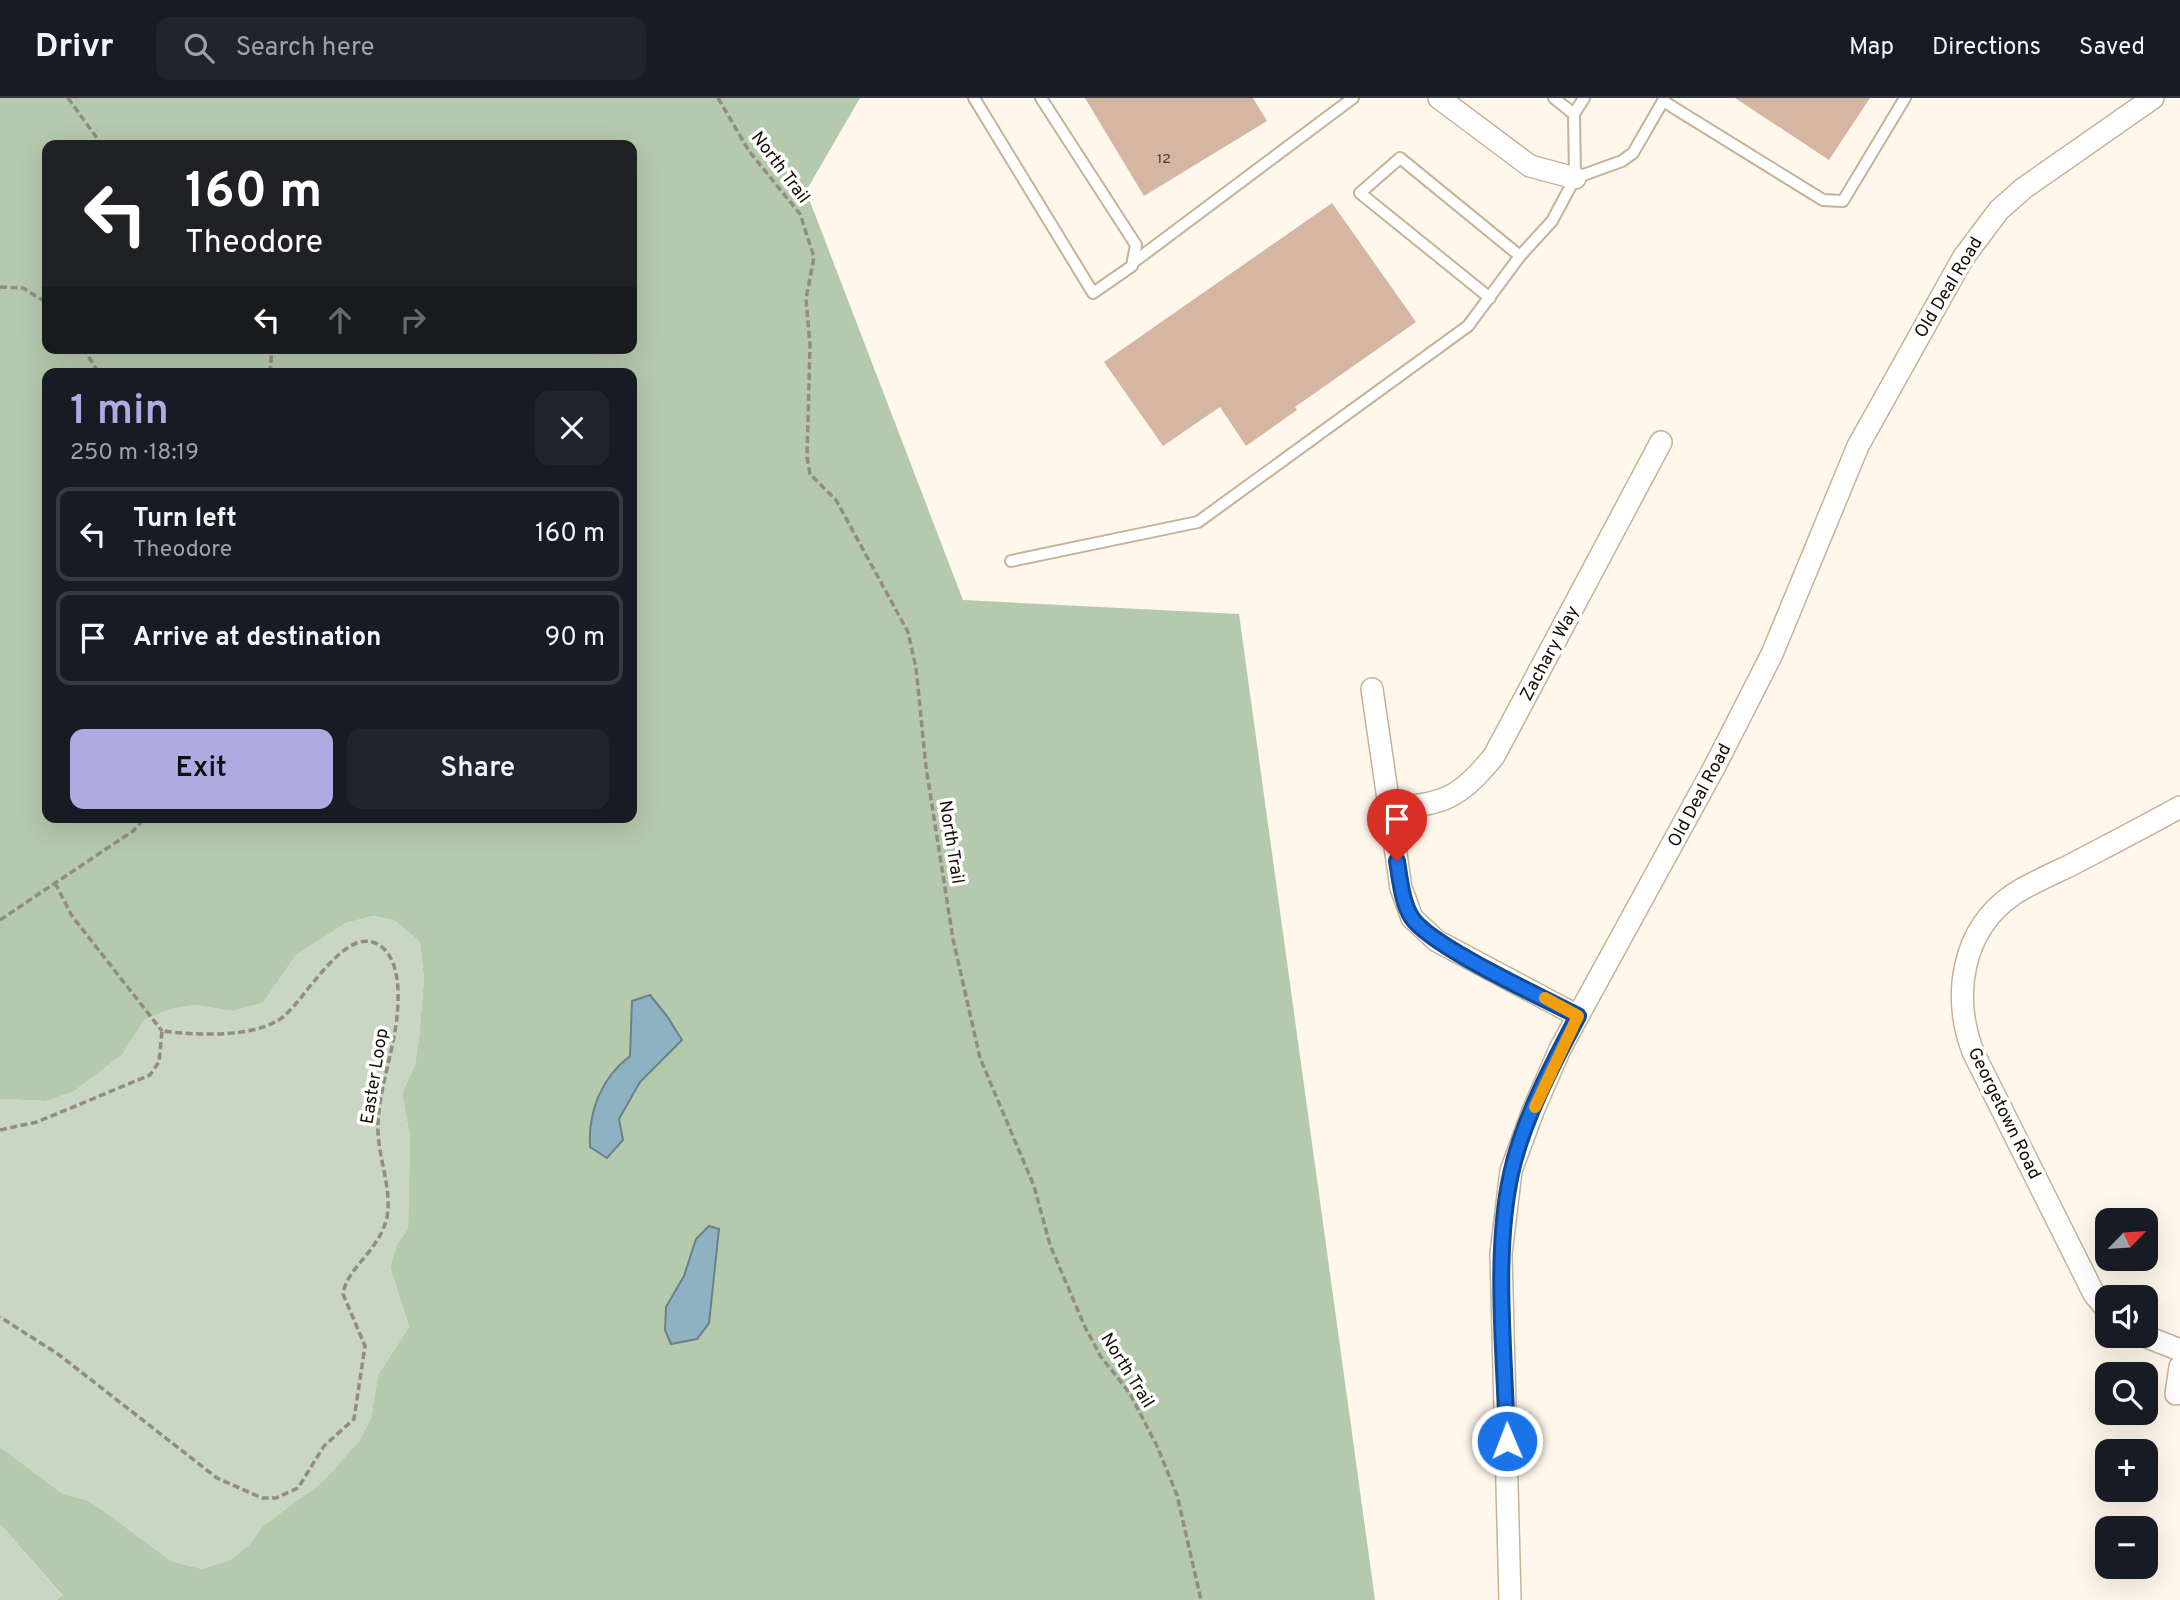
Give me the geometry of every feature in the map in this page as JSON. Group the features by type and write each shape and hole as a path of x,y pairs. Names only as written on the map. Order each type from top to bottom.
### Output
{"street":[{"path":"1439,98 1530,166 1575,178"},
{"name":"Old Deal Road","path":"1510,1600 1501,1254 1511,1171 1533,1111 1578,1016 1715,766 1772,654 1858,446 1963,258 1992,219 2024,188 2153,98"},
{"name":"Zachary Way","path":"1390,808 1426,806 1467,788 1494,756 1661,442"},
{"path":"1372,689 1401,888 1412,918 1437,941 1578,1016"},
{"path":"2175,810 2180,832"},
{"name":"Georgetown Road","path":"2095,1295 1973,1052 1963,1012 1962,984 1973,943 1986,922 2014,894 2175,810"},
{"path":"2158,1341 2180,1350"},
{"path":"2176,1394 2180,1367"}],"lane":[{"path":"974,98 1093,293 1132,267 1136,245 1041,98"},
{"path":"1135,261 1353,98"},
{"path":"1554,98 1574,114"},
{"path":"1011,561 1199,522 1468,326 1520,256 1552,221 1575,178 1574,114 1584,98"},
{"path":"1575,178 1622,161 1633,153 1664,99 1823,200 1843,201 1905,98"},
{"path":"1490,298 1360,193 1400,158 1520,256"}],"path":[{"path":"68,98 98,140"},
{"name":"North Trail","path":"718,98 749,151 800,214 814,257 806,299 810,345 807,457 810,474 836,500 908,632 916,668 926,767 953,939 980,1058 1034,1186 1051,1245 1085,1327 1101,1357 1129,1392 1157,1446 1177,1495 1201,1600"},
{"path":"0,287 23,288 42,300"},
{"path":"0,920 133,831 140,823"},
{"path":"0,1130 37,1122 150,1075 159,1062 162,1031 72,916 55,883"},
{"name":"Easter Loop","path":"0,1317 58,1354 217,1478 262,1498 283,1496 298,1488 324,1446 354,1419 365,1346 343,1294 351,1274 367,1258 379,1239 387,1214 378,1131 397,1014 394,966 379,944 370,942 354,945 323,970 294,1009 274,1024 207,1035 162,1031"}],"green space":[{"path":"0,98 860,98 806,191 963,600 1239,614 1375,1600 56,1600 63,1596 0,1524 0,1447 63,1494 87,1500 101,1509 171,1561 202,1569 230,1560 250,1544 263,1526 323,1482 359,1441 371,1418 378,1375 409,1327 390,1267 397,1244 408,1229 410,1137 402,1093 415,1065 419,1038 424,979 420,942 394,920 373,916 346,923 296,955 263,1003 233,1011 194,1005 171,1009 144,1020 122,1055 73,1092 46,1101 0,1099"},
{"path":"373,916 394,920 420,942 424,979 415,1065 402,1093 410,1137 408,1229 397,1244 390,1267 409,1327 378,1375 371,1418 359,1441 323,1483 263,1526 250,1544 230,1560 202,1569 171,1561 101,1509 87,1500 63,1494 0,1447 0,1099 46,1101 73,1092 122,1055 144,1020 171,1009 194,1005 233,1011 263,1003 296,955 346,923"},
{"path":"0,1524 66,1600 0,1600"}],"water":[{"path":"650,995 682,1040 640,1082 619,1119 623,1140 607,1158 590,1147 594,1109 604,1085 630,1056 632,1001"},
{"path":"709,1226 719,1229 709,1323 697,1339 671,1344 665,1330 666,1307 684,1276 696,1239"}],"building":[{"path":"1085,98 1253,98 1267,121 1144,196"},
{"path":"1735,98 1870,98 1829,160"},
{"path":"1332,203 1416,322 1295,407 1297,410 1246,446 1220,407 1163,446 1104,362"}],"slow traffic":[{"path":"1535,1107 1560,1049 1578,1016 1545,998"}],"route":[{"path":"1397,861 1401,888 1412,918 1437,941 1578,1016 1560,1049 1533,1111 1511,1171 1501,1254 1507,1441"}]}
